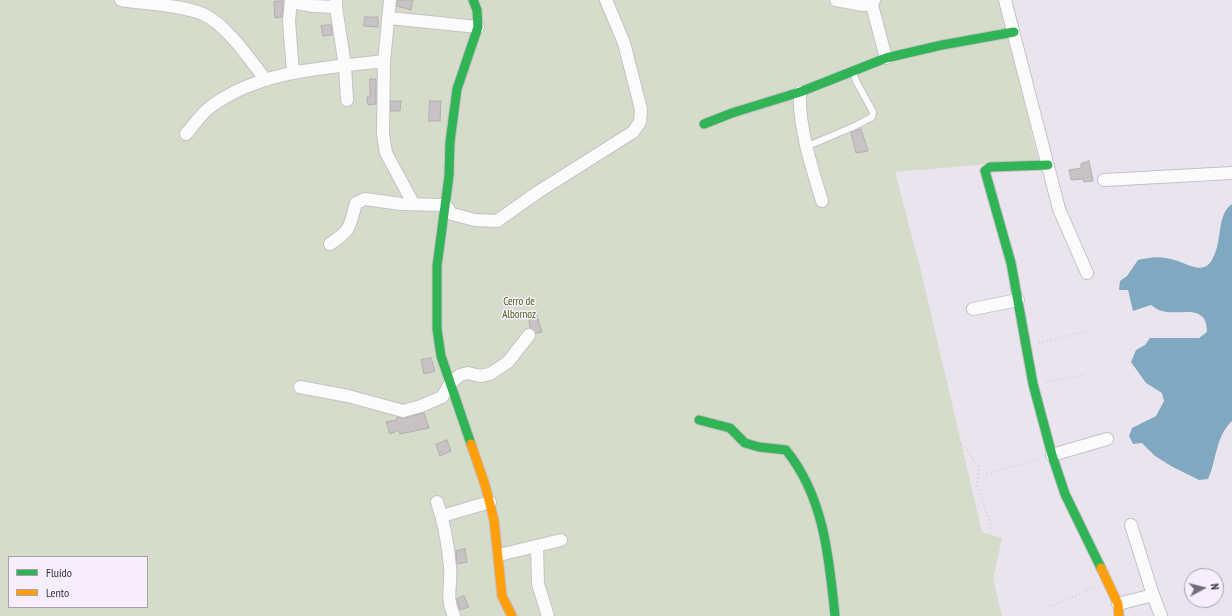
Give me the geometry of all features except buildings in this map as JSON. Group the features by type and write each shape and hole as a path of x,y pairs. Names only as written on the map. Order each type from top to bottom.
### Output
{"street":[{"path":"121,0 188,10 203,14 225,31 266,80"},
{"path":"390,0 384,61 382,134 386,153 413,203"},
{"path":"473,0 477,10 478,27 457,89 437,266 437,329 441,356 490,502 499,555 502,596 512,616"},
{"path":"330,244 344,234 351,226 356,203 360,200 372,199 401,204 413,203 445,205 452,214 475,220 497,221 538,192 633,132 640,122 640,109 628,57 606,0"},
{"path":"836,0 863,5 873,2 886,58"},
{"path":"1005,0 1059,208 1087,273"},
{"path":"292,72 289,21 291,1 313,6 336,4 345,66 347,100"},
{"path":"389,18 478,27"},
{"path":"704,124 732,113 800,92 886,58 942,45 1014,32"},
{"path":"186,134 212,105 235,91 292,72 384,61"},
{"path":"800,92 799,108 822,201"},
{"path":"1048,165 990,166 984,171 1011,263 1033,384 1052,455 1066,494 1118,604 1120,616"},
{"path":"1104,180 1232,173"},
{"path":"973,309 1018,300"},
{"path":"300,387 348,396 403,411 421,406 442,397 450,384 463,374 480,376 490,374 508,362 529,335"},
{"path":"699,420 730,428 745,443 759,447 786,450 796,462 815,500 822,524 831,574 835,616"},
{"path":"1052,455 1107,439"},
{"path":"437,502 442,516 450,568 448,590 454,616"},
{"path":"442,516 490,502"},
{"path":"1132,525 1153,595 1161,616"},
{"path":"499,555 561,540"},
{"path":"537,546 538,584 548,616"},
{"path":"1118,604 1153,595"}],"lane":[{"path":"808,146 872,117 873,112 856,81 853,72"}],"path":[{"path":"105,0 110,8"},
{"path":"113,0 92,76 92,124 106,136 119,142 132,116 135,96 157,60 161,37 161,6"},
{"path":"212,105 260,171 273,182 302,215 317,244 327,252 330,244"},
{"path":"822,201 825,251 848,302 855,326 872,347 890,388 910,411 938,424 961,443 979,467 977,485 990,521 991,540 989,578 994,616"},
{"path":"497,221 525,273 549,298 549,361 561,390 555,409"},
{"path":"1026,346 1092,330"},
{"path":"1033,384 1083,375"},
{"path":"987,474 1052,455"},
{"path":"819,517 826,514 855,523 874,526 898,559 911,566 926,566 944,571 951,579 959,578 968,581 989,578"},
{"path":"768,558 804,553 831,574"},
{"path":"752,583 766,586 783,576 788,555"},
{"path":"1046,608 1108,582"}],"green space":[{"name":"Cerro de Albornoz","path":"0,0 1001,0 1038,160 895,172 920,267 982,532 1002,538 993,579 1002,616 0,616"}],"water":[{"path":"1232,204 1232,421 1226,427 1219,441 1208,479 1199,480 1155,456 1142,443 1133,444 1129,436 1132,428 1156,416 1164,401 1162,393 1146,383 1131,362 1136,350 1145,345 1150,338 1199,338 1207,332 1206,323 1198,313 1162,311 1151,305 1133,311 1128,290 1119,290 1120,281 1127,276 1138,260 1163,257 1196,268 1203,268 1208,265 1213,258 1217,247 1223,218 1228,208"}],"traffic: fast":[{"path":"471,444 441,356 437,329 437,266 449,176 450,142 457,89 478,27 477,10 473,0"},
{"path":"704,124 732,113 800,92 886,58 942,45 1014,32"},
{"path":"1048,165 990,167 985,171 1011,263 1033,384 1052,455 1065,494 1101,568"},
{"path":"699,420 730,428 745,443 759,447 786,450 799,468 809,487 817,508 822,528 827,550 835,616"}],"traffic: slow":[{"path":"471,444 485,485 494,520 502,596 512,616"},
{"path":"1101,568 1118,604 1119,616"}]}
